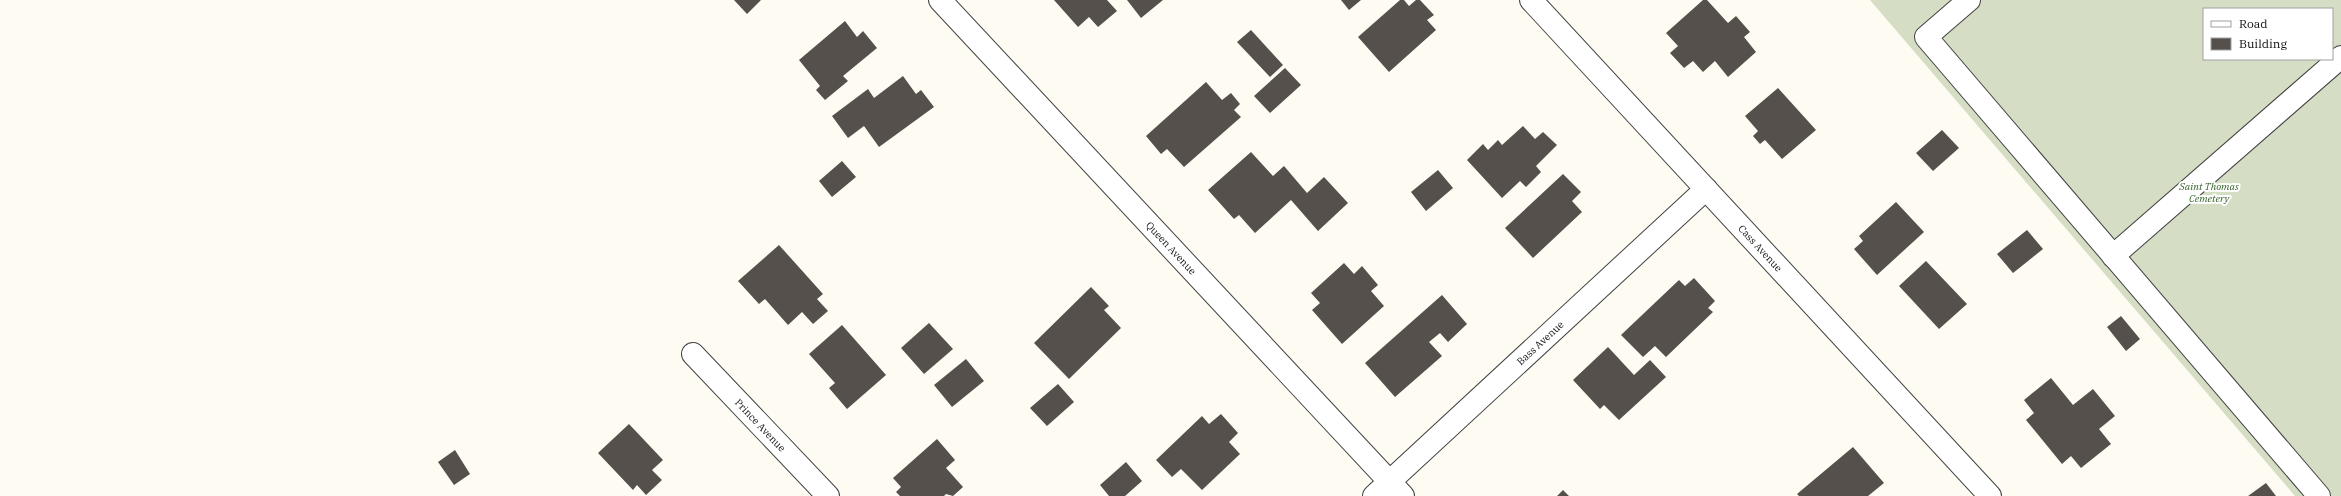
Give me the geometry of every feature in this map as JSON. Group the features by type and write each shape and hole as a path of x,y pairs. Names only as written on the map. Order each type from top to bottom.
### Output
{"street":[{"name":"Queen Avenue","path":"940,0 1397,489"},
{"name":"Cass Avenue","path":"1531,0 1990,496"},
{"path":"1969,0 1926,37 2319,496"},
{"path":"2113,256 2341,57"},
{"name":"Bass Avenue","path":"1374,496 1397,489 1706,189"},
{"name":"Prince Avenue","path":"693,354 828,496"}],"green space":[{"name":"Saint Thomas Cemetery","path":"1870,0 2341,0 2341,496 2295,496"}],"building":[{"path":"734,0 761,0 747,14"},
{"path":"1054,0 1107,0 1117,11 1098,27 1089,17 1078,27"},
{"path":"1127,0 1163,0 1141,18"},
{"path":"1341,0 1361,0 1349,10"},
{"path":"1400,0 1404,0 1409,6 1416,0 1420,0 1434,15 1427,20 1436,30 1389,72 1358,37"},
{"path":"1703,0 1707,0 1728,23 1736,16 1750,32 1744,37 1756,52 1728,77 1715,61 1703,72 1693,61 1684,68 1670,53 1678,46 1666,33"},
{"path":"845,21 857,37 863,31 877,48 843,76 848,81 825,100 816,90 820,86 799,60"},
{"path":"1251,30 1283,65 1270,77 1237,42"},
{"path":"1285,68 1301,85 1270,113 1254,96"},
{"path":"903,76 916,94 921,90 934,107 879,147 864,126 848,138 832,116 868,89 874,98"},
{"path":"1206,82 1222,100 1231,93 1240,104 1234,110 1241,117 1184,167 1167,149 1161,154 1146,136"},
{"path":"1778,88 1816,130 1782,159 1765,140 1760,144 1753,136 1758,131 1745,116"},
{"path":"1523,126 1535,139 1543,132 1557,145 1536,166 1541,172 1526,187 1520,181 1502,198 1467,160 1483,144 1488,150 1498,140 1502,145"},
{"path":"1942,130 1959,148 1933,171 1916,153"},
{"path":"1251,152 1273,176 1284,166 1307,193 1324,177 1348,203 1318,231 1291,200 1255,233 1239,215 1234,219 1208,190"},
{"path":"842,161 856,177 832,197 819,181"},
{"path":"1438,170 1453,188 1426,211 1411,192"},
{"path":"1563,174 1581,192 1572,201 1582,212 1533,258 1505,228"},
{"path":"1896,202 1924,232 1877,275 1854,249 1863,241 1859,236"},
{"path":"2027,230 2043,249 2013,273 1997,254"},
{"path":"779,245 823,294 817,299 828,311 813,324 802,312 788,325 765,299 759,304 738,281"},
{"path":"1926,261 1967,304 1939,329 1899,286"},
{"path":"1344,263 1354,274 1362,266 1378,285 1371,291 1384,306 1342,344 1312,310 1320,303 1311,293"},
{"path":"1694,278 1715,301 1708,308 1713,312 1666,357 1655,346 1643,357 1621,335 1679,280 1685,286"},
{"path":"1091,287 1109,306 1104,310 1121,328 1069,379 1034,343"},
{"path":"1442,295 1467,324 1448,342 1440,333 1429,342 1442,356 1395,397 1365,363"},
{"path":"2121,316 2140,339 2126,351 2107,327"},
{"path":"929,323 953,349 924,374 901,348"},
{"path":"842,325 886,375 847,409 829,388 835,383 809,354"},
{"path":"1608,347 1634,375 1650,360 1666,377 1619,420 1604,405 1600,409 1573,380"},
{"path":"966,359 984,381 952,407 934,385"},
{"path":"2051,378 2073,405 2093,389 2115,416 2099,429 2111,444 2081,468 2071,456 2062,464 2026,420 2034,413 2024,400"},
{"path":"1058,384 1074,402 1047,426 1030,408"},
{"path":"1221,414 1238,433 1229,442 1240,454 1202,490 1181,469 1172,477 1156,460 1202,416 1209,424"},
{"path":"629,424 663,460 652,470 662,480 646,495 637,485 633,490 598,453"},
{"path":"937,439 955,460 946,468 963,487 953,496 946,494 944,496 900,496 896,492 901,487 893,478"},
{"path":"1853,447 1884,483 1868,496 1799,496 1797,494"},
{"path":"455,450 470,474 454,485 438,462"},
{"path":"1126,462 1142,481 1125,496 1109,496 1100,485"},
{"path":"2266,483 2276,496 2248,496"},
{"path":"1563,490 1569,496 1557,496"}]}
